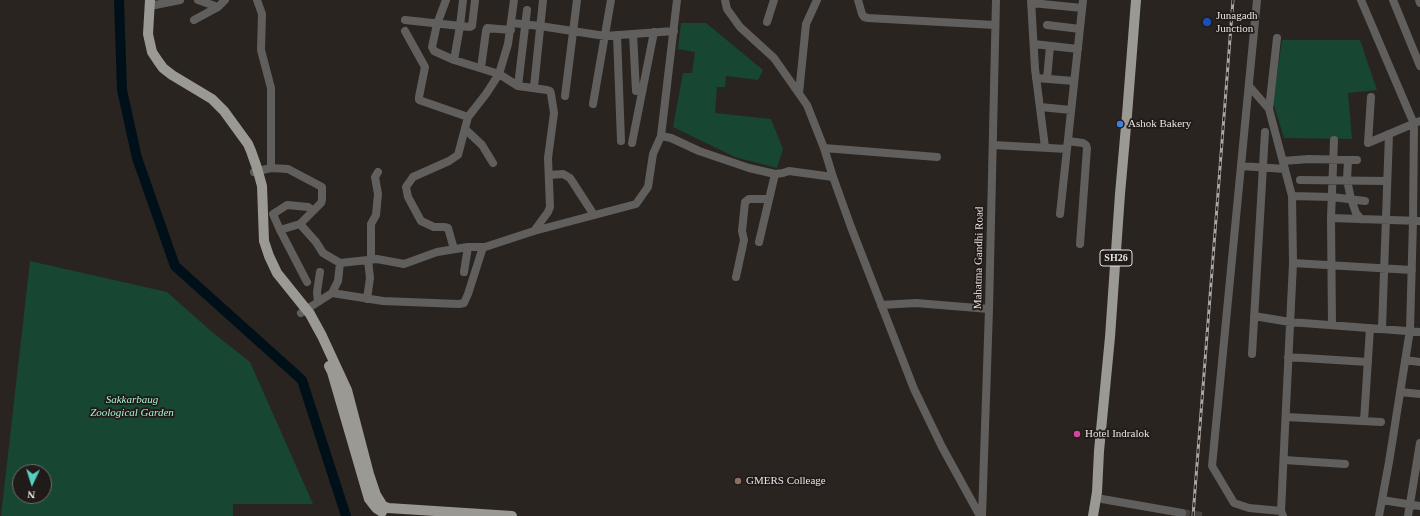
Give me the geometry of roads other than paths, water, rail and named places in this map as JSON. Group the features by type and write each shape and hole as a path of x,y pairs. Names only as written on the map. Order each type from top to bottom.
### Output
{"main road":[{"name":"SH26","path":"1093,516 1097,492 1110,337 1136,0"},
{"name":"SH26","path":"1099,516 1102,499 1103,471 1130,147 1138,21 1141,0"},
{"path":"148,2 142,30 143,42 147,55 152,64 170,81 210,106 240,141 256,172 259,235 261,249 267,267 284,292 304,312 322,336 347,390 369,474 376,495 383,506 388,508 512,516"},
{"path":"304,312 332,372 369,499 380,512 401,516"}],"street":[{"path":"148,2 180,0"},
{"path":"198,0 218,6"},
{"path":"194,20 218,6 225,0"},
{"path":"257,0 262,14 261,50 271,88 271,168"},
{"path":"446,0 437,24 432,47 437,53 499,74 518,86 547,90 551,94 554,113 548,158 549,210 534,231"},
{"path":"454,60 463,0"},
{"path":"405,20 468,28 472,26 475,0"},
{"path":"454,249 448,228 434,227 421,221 408,197 406,187 413,177 449,161 458,155 468,117 499,74 508,44 514,0"},
{"path":"534,87 542,0"},
{"path":"565,96 577,0"},
{"path":"593,104 611,0"},
{"path":"300,224 316,242 323,253 340,263 377,259 404,264 437,252 468,247 483,247 534,231 636,204 648,187 653,154 661,136 677,0"},
{"path":"724,0 727,9 740,27 774,58 807,105 881,305 924,412 981,516"},
{"path":"767,22 774,0"},
{"path":"799,93 806,24 818,0"},
{"path":"858,0 862,14 864,17 868,18 995,25"},
{"name":"Mahatma Gandhi Road","path":"981,516 989,309 996,0"},
{"path":"1257,0 1212,466 1234,503 1249,508 1282,513 1293,263 1292,196 1269,109 1277,38"},
{"path":"1361,0 1417,122 1417,221 1412,270 1410,330 1379,516"},
{"path":"1393,0 1420,66"},
{"path":"1045,148 1036,78 1032,2 1083,4 1060,214"},
{"path":"518,86 524,24 527,10"},
{"path":"481,68 487,28 511,27 524,24 605,36 674,31"},
{"path":"1047,25 1080,29"},
{"path":"405,31 425,66 419,100 468,117"},
{"path":"632,143 654,32"},
{"path":"633,34 636,92"},
{"path":"617,35 621,141"},
{"path":"1034,44 1078,49"},
{"path":"1047,79 1050,46"},
{"path":"1036,78 1074,81"},
{"path":"1249,86 1269,109"},
{"path":"1371,97 1368,143 1417,122"},
{"path":"1040,107 1071,110"},
{"path":"465,129 482,145 493,163"},
{"path":"1252,354 1265,132"},
{"path":"1382,328 1389,134"},
{"path":"661,136 671,138 699,151 749,168 775,174 789,171 833,177"},
{"path":"1332,325 1331,218 1334,140"},
{"path":"993,145 1045,148 1083,143 1086,145 1080,244"},
{"path":"824,148 937,157"},
{"path":"1241,166 1262,167 1284,165 1309,158 1357,160"},
{"path":"1348,160 1347,180 1351,199 1356,213 1362,219"},
{"path":"256,172 271,168 288,170 322,187 322,200 320,205 312,210 300,224 280,230"},
{"path":"367,299 370,278 371,224 376,215 378,194 375,177 378,172"},
{"path":"549,174 563,174 570,178 594,215"},
{"path":"759,242 775,174"},
{"path":"1300,180 1387,181"},
{"path":"1292,196 1332,197 1365,201"},
{"path":"736,277 744,240 742,231 744,202 748,199 769,199"},
{"path":"307,282 273,214 287,205 308,207 312,210"},
{"path":"1331,218 1417,221"},
{"path":"464,272 468,247"},
{"path":"332,293 367,299 459,304 464,302 468,294 483,247"},
{"path":"304,312 332,293 338,280 340,263"},
{"path":"1293,263 1412,270"},
{"path":"318,302 317,292 320,272"},
{"path":"881,305 916,303 989,309"},
{"path":"1254,316 1290,322 1410,330 1420,332"},
{"path":"1364,421 1370,328"},
{"path":"1288,357 1368,362"},
{"path":"1405,360 1420,362"},
{"path":"1400,392 1420,394"},
{"path":"1286,418 1381,422"},
{"path":"1408,516 1420,444"},
{"path":"1284,460 1345,464"},
{"path":"1102,499 1182,513"},
{"path":"1382,500 1420,506"}],"waterway":[{"path":"119,0 122,90 137,158 175,266 302,380 346,516"}],"tunnel":[{"path":"1182,513 1202,516"}],"railway":[{"path":"1193,516 1233,0"}],"place":[{"name":"Junagadh Junction","path":"1207,22"},
{"name":"Ashok Bakery","path":"1120,124"},
{"name":"Hotel Indralok","path":"1077,434"},
{"name":"GMERS Colleage","path":"738,481"}],"park label":[{"name":"Sakkarbaug Zoological Garden","path":"132,406"}]}
